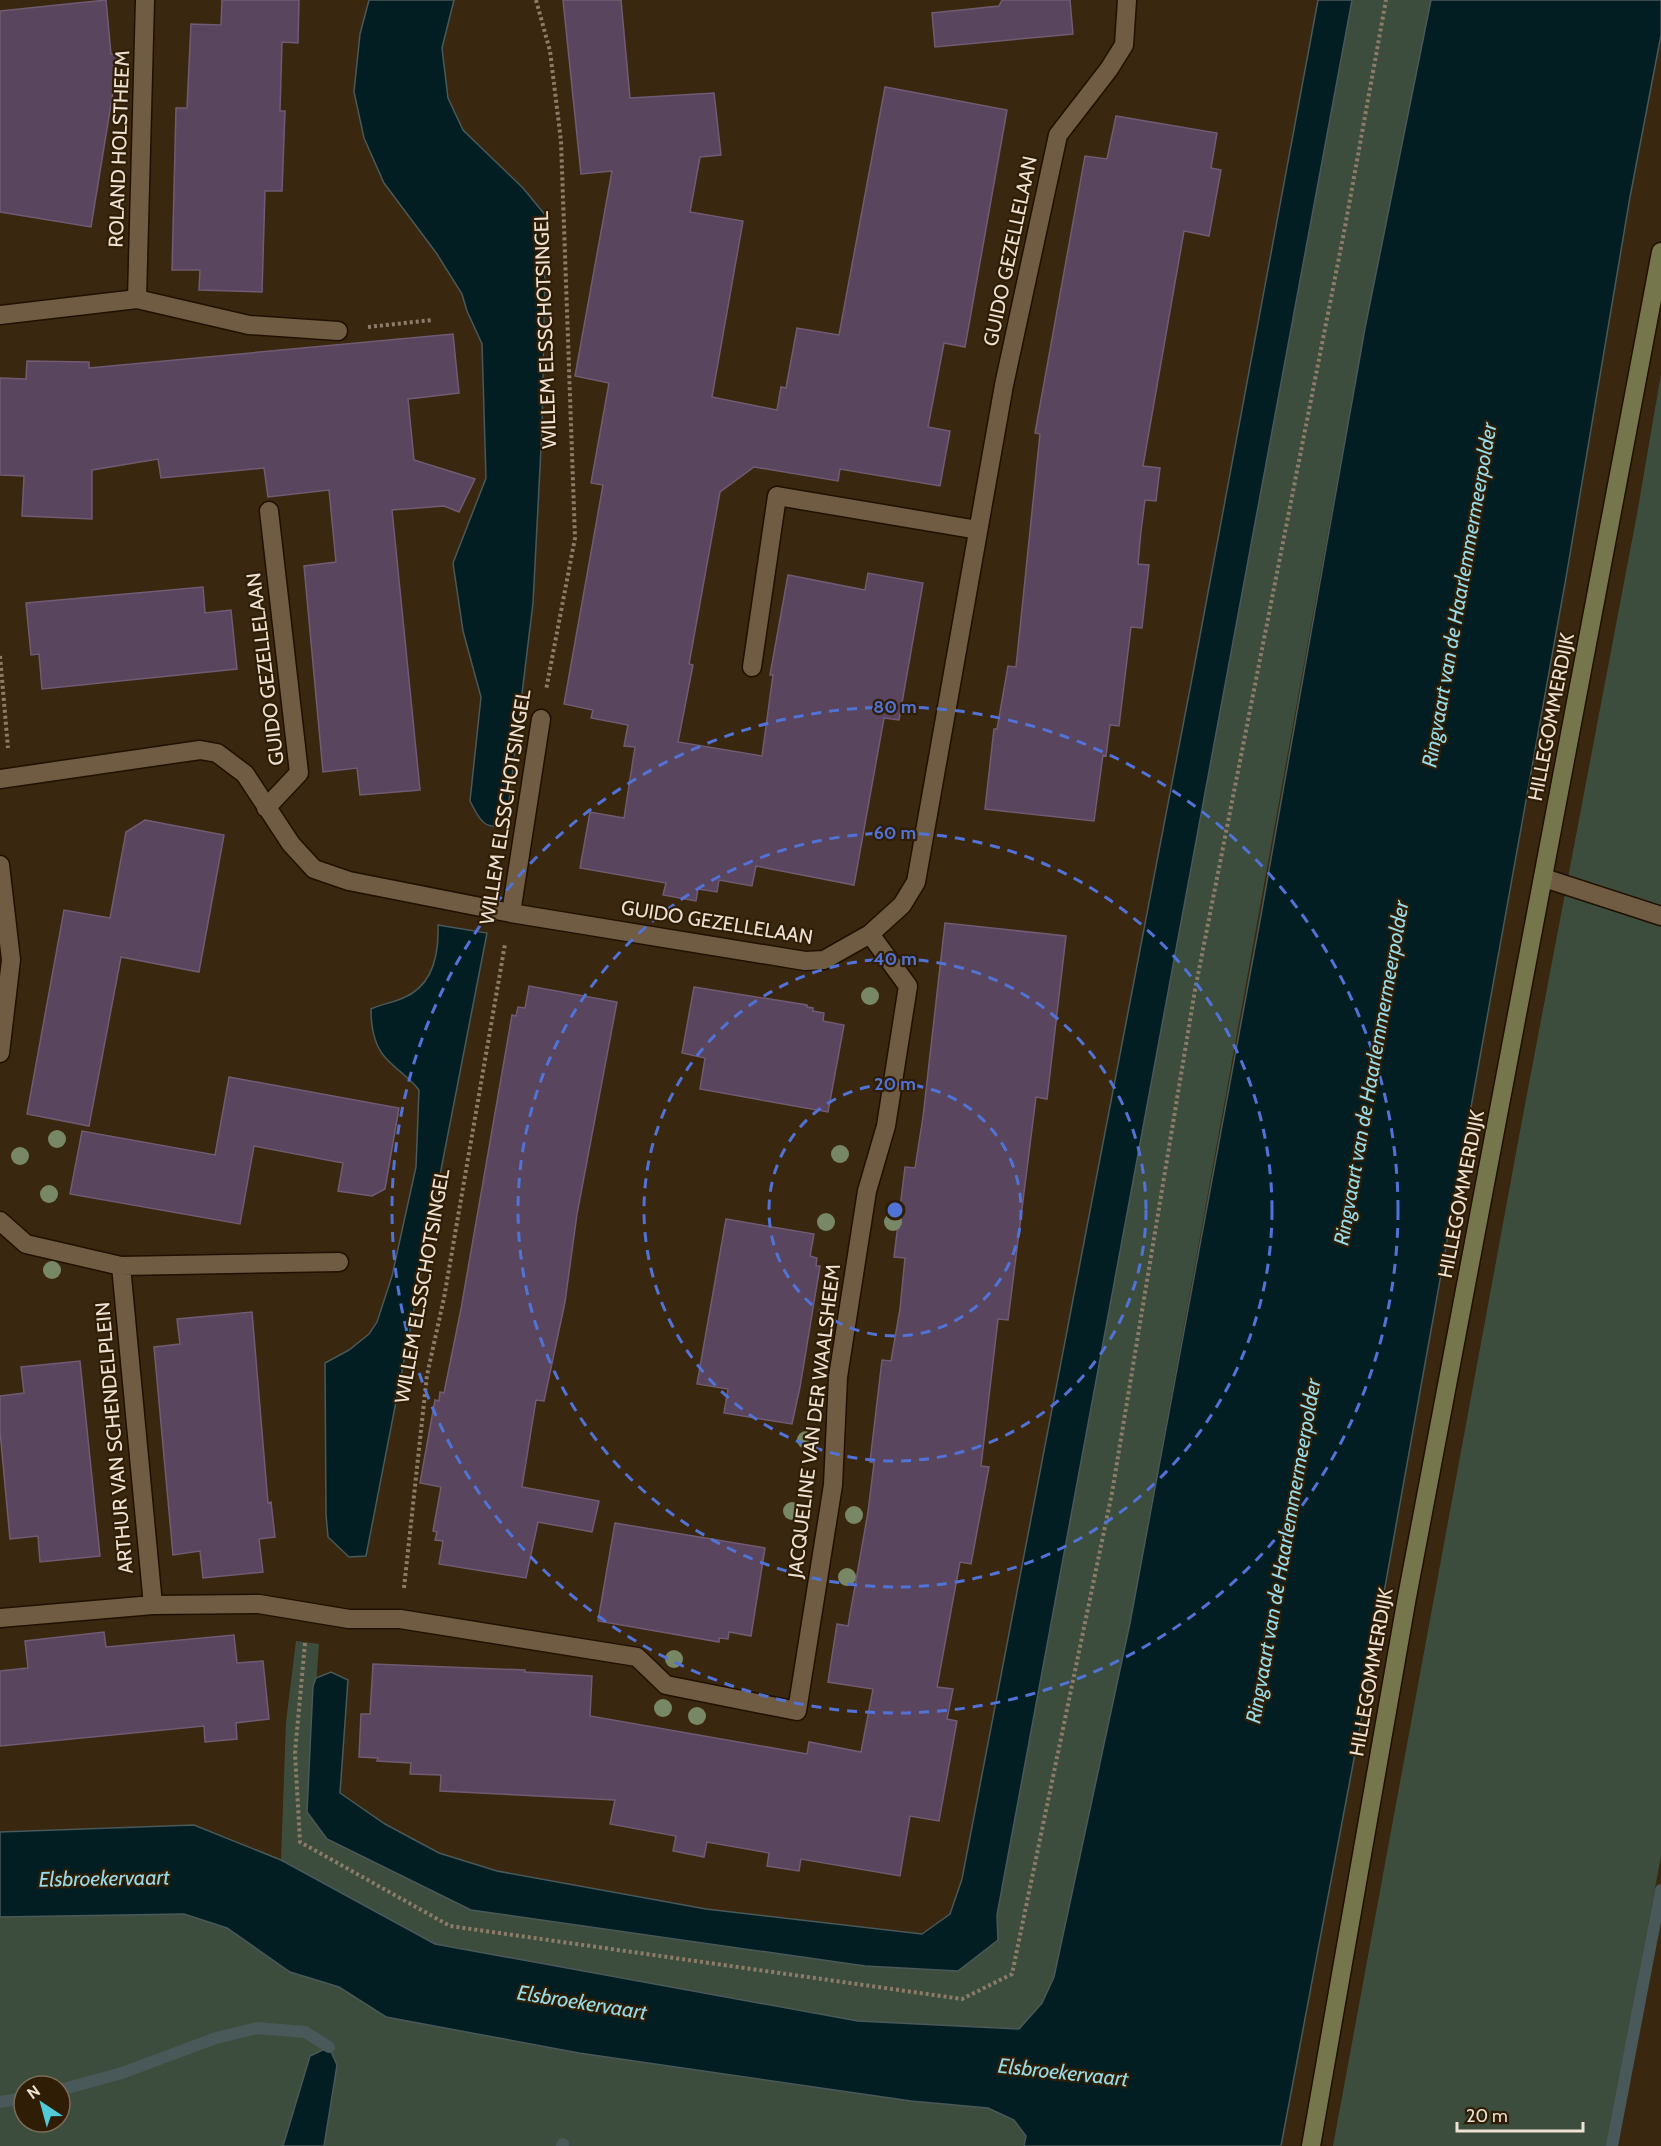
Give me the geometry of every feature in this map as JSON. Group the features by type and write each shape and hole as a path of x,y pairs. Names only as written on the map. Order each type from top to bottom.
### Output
{"street":[{"name":"ROLAND HOLSTHEEM","path":"137,299 145,0"},
{"name":"GUIDO GEZELLELAAN","path":"5,778 200,750 217,753 244,774 291,844 314,869 349,881 511,913 805,961 824,960 870,934 902,905 916,882 1004,385 1058,135 1109,69 1124,45 1127,0"},
{"name":"HILLEGOMMERDIJK","path":"1311,2146 1407,1597 1661,252"},
{"path":"0,315 137,299 249,325 338,331"},
{"path":"752,667 777,496 978,530"},
{"name":"GUIDO GEZELLELAAN","path":"266,808 299,772 269,511"},
{"name":"WILLEM ELSSCHOTSINGEL","path":"511,913 541,719"},
{"path":"0,864 11,960 0,1053"},
{"path":"1544,878 1661,916"},
{"name":"JACQUELINE VAN DER WAALSHEEM","path":"0,1618 153,1605 259,1604 349,1619 400,1619 637,1657 666,1684 797,1711 833,1485 838,1377 867,1191 886,1126 908,986 870,934"},
{"path":"0,1221 26,1244 121,1266 339,1262"},
{"name":"ARTHUR VAN SCHENDELPLEIN","path":"121,1266 153,1605"}],"path":[{"name":"WILLEM ELSSCHOTSINGEL","path":"536,0 550,51 561,141 575,538 541,719"},
{"path":"302,1665 295,1753 300,1842 450,1926 962,1999 1012,1974 1112,1492 1195,990 1346,227 1386,0"},
{"path":"338,331 432,320"},
{"path":"0,656 5,778"},
{"name":"WILLEM ELSSCHOTSINGEL","path":"400,1619 427,1376 444,1298 511,913"}],"green space":[{"path":"1352,0 1431,0 1365,328 1130,1623 1054,1977 1042,2003 1019,2029 858,2021 435,1944 281,1860 286,1722 296,1641 319,1644 307,1812 471,1910 998,1940 997,1915"},
{"path":"1661,374 1661,1856 1607,2146 1333,2146 1523,1115 1637,514"},
{"path":"184,1914 227,1928 290,1972 339,1987 386,2017 579,2053 911,2101 988,2108 1014,2120 1026,2136 1024,2146 0,2146 0,1917"}],"water":[{"path":"369,0 454,0 442,48 448,98 463,130 523,188 546,216 542,429 533,603 506,825 487,825 476,813 470,801 481,697 463,631 453,563 486,478 482,344 462,294 437,254 384,183 364,138 354,92 360,34"},
{"path":"1318,0 1352,0 997,1915 998,1940 958,1971 865,1966 471,1910 327,1839 307,1812 313,1686 316,1678 331,1672 348,1680 340,1793 385,1824 439,1853 497,1871 706,1909 922,1934 950,1914 962,1879 1194,668"},
{"path":"1431,0 1661,0 1661,35 1630,197 1567,572 1357,1743 1281,2146 1024,2146 1026,2136 1014,2120 988,2108 911,2101 579,2053 386,2017 339,1987 290,1972 227,1928 184,1914 0,1917 0,1832 194,1825 281,1860 435,1944 858,2021 1019,2029 1042,2003 1054,1977 1130,1623 1261,915 1365,328"},
{"path":"438,925 487,933 366,1556 349,1557 328,1537 325,1363 349,1350 369,1334 377,1322 392,1276 416,1167 419,1090 388,1061 378,1046 371,1009 403,998 421,986 428,977 435,958"},
{"path":"329,2047 337,2065 324,2146 283,2146 310,2056"}],"building":[{"path":"106,0 111,54 119,55 91,227 0,212 0,11"},
{"path":"222,0 299,0 298,43 282,42 280,111 285,111 282,191 265,191 262,292 199,290 200,270 172,270 176,108 187,108 191,24 221,25"},
{"path":"563,0 621,0 630,98 714,93 721,155 700,157 690,212 743,221 712,397 777,410 781,387 786,388 797,328 839,335 885,87 1007,110 965,347 944,343 928,427 950,431 940,486 840,469 838,481 754,467 720,492 689,664 693,665 678,742 762,756 773,675 770,675 788,575 865,590 868,573 923,583 899,720 884,718 854,885 756,866 752,886 719,880 717,892 698,889 696,901 663,895 666,883 580,868 590,812 624,818 635,747 624,746 628,725 591,718 593,710 564,704 603,485 591,483 609,383 575,376 612,171 581,174"},
{"path":"1002,0 1070,0 1073,34 935,47 932,13 999,6"},
{"path":"1116,116 1217,133 1211,168 1221,170 1209,236 1184,231 1143,466 1160,468 1156,501 1145,500 1141,531 1138,564 1149,565 1142,628 1131,627 1119,726 1110,725 1106,756 1103,755 1094,821 985,809 994,729 997,729 1008,666 1016,667 1040,434 1035,433 1085,156 1107,159"},
{"path":"453,334 459,393 408,399 414,460 475,479 459,512 444,506 392,510 420,790 360,795 357,768 323,772 304,566 336,562 329,490 268,497 264,468 161,478 158,459 92,470 92,519 22,516 24,476 0,475 0,378 26,379 27,361 89,362 89,368"},
{"path":"203,587 205,613 231,610 237,669 42,689 39,654 31,655 26,603"},
{"path":"145,820 224,835 199,972 121,957 89,1126 27,1114 64,910 110,918 126,832"},
{"path":"945,923 1066,936 1047,1099 1036,1097 1008,1320 998,1319 981,1466 989,1467 971,1564 960,1562 937,1687 953,1689 947,1719 957,1721 939,1821 910,1816 900,1876 801,1859 799,1871 767,1866 769,1853 707,1842 704,1857 673,1851 676,1836 610,1824 615,1800 440,1791 441,1775 410,1774 411,1763 377,1761 378,1758 359,1757 361,1714 370,1714 373,1664 525,1670 525,1672 592,1676 590,1716 807,1754 809,1742 861,1752 873,1689 828,1682 837,1624 848,1626 868,1512 874,1463 870,1462 882,1360 891,1361 900,1309 905,1258 894,1257 905,1167 915,1168 923,1117"},
{"path":"529,986 617,1002 577,1214 565,1302 544,1401 536,1400 522,1487 599,1501 592,1532 538,1522 526,1578 439,1564 443,1541 435,1540 437,1532 433,1531 441,1487 420,1483 435,1400 439,1401 440,1392 444,1393 461,1309 512,1015 516,1016 518,1007 525,1008"},
{"path":"694,987 807,1005 813,1008 813,1011 824,1013 823,1021 844,1025 828,1112 700,1089 705,1058 682,1053"},
{"path":"229,1077 399,1108 385,1189 372,1196 338,1191 343,1163 254,1146 240,1224 70,1194 82,1131 215,1155"},
{"path":"726,1219 814,1234 810,1256 817,1258 816,1266 820,1266 792,1424 724,1413 728,1389 697,1384"},
{"path":"252,1312 268,1503 271,1502 275,1537 259,1539 263,1572 203,1578 200,1551 173,1555 154,1347 180,1344 177,1319"},
{"path":"80,1361 100,1556 40,1562 38,1536 10,1539 0,1431 0,1396 24,1393 21,1367"},
{"path":"615,1523 765,1548 751,1636 729,1632 728,1639 719,1638 719,1642 598,1621"},
{"path":"104,1632 106,1647 234,1635 237,1663 263,1661 269,1719 236,1723 237,1739 205,1742 204,1726 0,1746 0,1671 28,1668 25,1641"}],"waterway":[{"path":"1612,2146 1661,1890"},
{"path":"72,2087 122,2073 216,2038 257,2028 305,2032 329,2047"},
{"path":"0,2102 12,2100"}],"water label":[{"name":"Ringvaart van de Haarlemmermeerpolder","path":"1459,595"},
{"name":"Ringvaart van de Haarlemmermeerpolder","path":"1371,1073"},
{"name":"Ringvaart van de Haarlemmermeerpolder","path":"1283,1551"},
{"name":"Elsbroekervaart","path":"104,1878"},
{"name":"Elsbroekervaart","path":"582,2002"},
{"name":"Elsbroekervaart","path":"1063,2072"}]}
